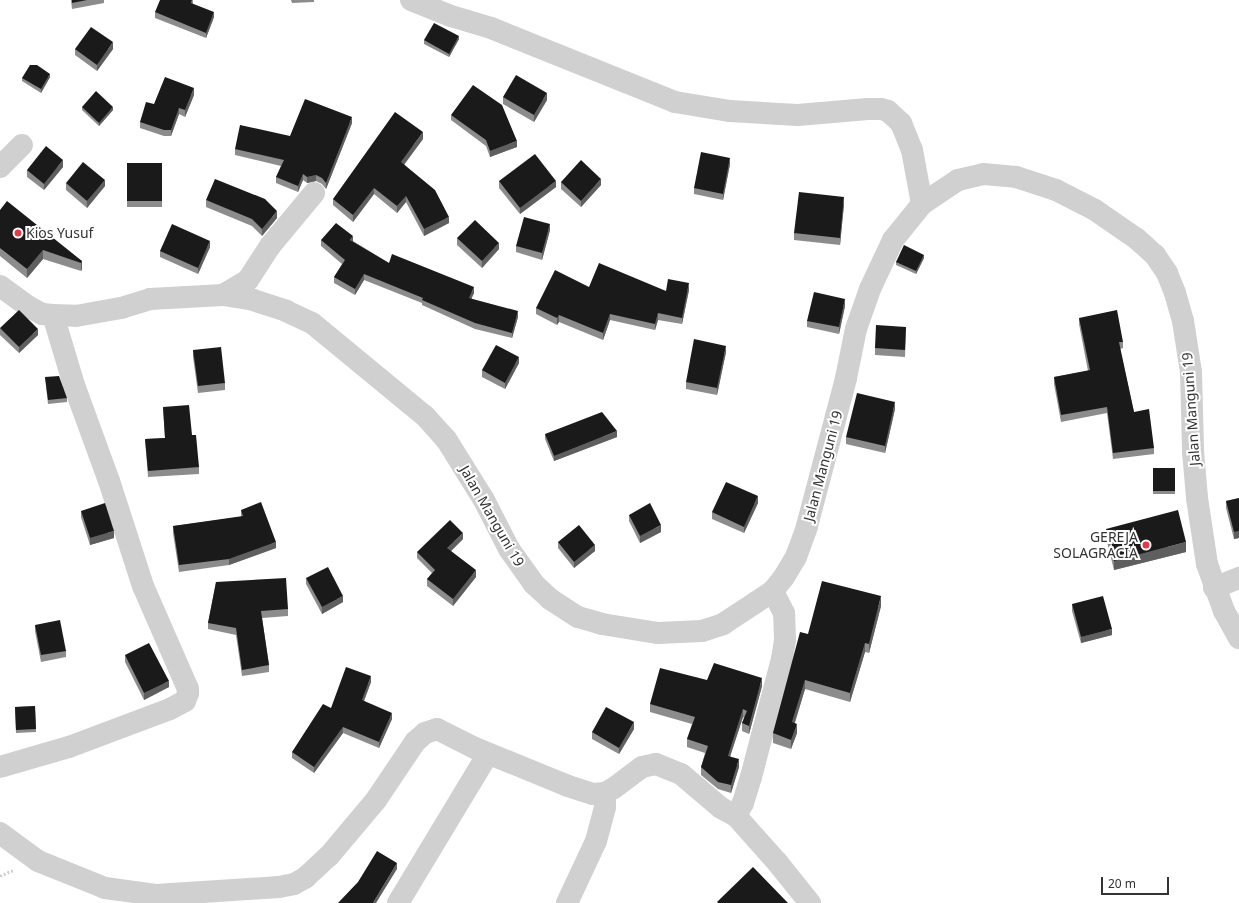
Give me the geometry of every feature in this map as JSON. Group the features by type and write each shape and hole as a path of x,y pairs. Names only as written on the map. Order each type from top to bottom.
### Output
{"street":[{"path":"411,0 451,16 491,28 675,102 730,111 798,115 868,109 881,109 888,111 901,123 912,150 922,204"},
{"path":"0,167 22,145"},
{"name":"Jalan Manguni 19","path":"0,286 29,307 42,314 76,316 121,308 150,299 223,296 253,300 286,310 312,323 425,416 446,439 469,473 509,549 534,584 550,599 578,617 602,624 651,632 676,634 702,631 723,624 773,591 784,577 796,557 807,526 846,378 856,329 870,289 893,240 922,204 958,180 983,174 1016,177 1056,190 1095,210 1137,239 1155,255 1167,273 1175,293 1182,321 1191,372 1193,451 1197,498 1207,564 1214,588 1224,611 1239,638"},
{"path":"223,296 248,280 270,246 314,193"},
{"path":"0,767 69,747 170,709 185,701 188,693 188,688 143,586 109,481 74,385 53,315"},
{"path":"1214,588 1239,578"},
{"path":"736,816 743,803 751,777 784,646 786,628 784,613 773,591"},
{"path":"0,833 38,861 105,888 156,895 280,888 294,884 305,878 329,856 376,800 415,742 425,733 437,729 488,754 568,786 593,794 604,793 614,788 642,767 656,764 681,774 721,808 736,816 777,862 810,903"},
{"path":"398,903 488,754"},
{"path":"567,903 596,841 604,807 604,793"}],"building":[{"path":"72,0 87,0 72,3"},
{"path":"160,0 192,0 191,3 214,12 206,33 155,12"},
{"path":"434,23 459,36 449,54 424,40"},
{"path":"91,27 113,42 97,65 75,49"},
{"path":"30,65 37,65 50,74 41,89 22,78"},
{"path":"516,75 547,93 534,115 503,97"},
{"path":"165,77 194,88 185,110 179,108 171,130 164,130 140,122 146,102 154,104"},
{"path":"473,85 502,105 517,141 490,151 486,140 451,115"},
{"path":"96,91 113,107 99,123 82,107"},
{"path":"305,99 352,117 326,183 322,178 316,175 307,177 303,174 298,186 276,177 284,160 235,149 240,125 290,136"},
{"path":"395,112 423,132 401,162 435,190 449,217 424,229 406,196 397,206 374,188 353,215 333,199"},
{"path":"46,146 63,160 44,184 27,170"},
{"path":"701,152 730,158 723,194 694,188"},
{"path":"535,154 556,181 520,208 499,181"},
{"path":"581,160 601,179 581,201 561,182"},
{"path":"83,162 105,180 87,201 66,183"},
{"path":"127,163 162,163 162,201 127,201"},
{"path":"215,179 265,199 277,211 262,229 252,219 206,200"},
{"path":"799,192 844,197 840,238 794,233"},
{"name":"Kios Yusuf","path":"7,201 82,261 81,263 43,250 27,269 0,248 0,210"},
{"path":"524,217 550,224 542,253 516,246"},
{"path":"475,220 499,243 482,261 457,238"},
{"path":"336,223 353,236 350,240 389,263 392,254 474,287 469,298 518,311 512,333 475,323 422,300 423,298 364,274 355,289 334,277 345,260 321,240"},
{"path":"172,224 210,241 198,268 160,251"},
{"path":"904,245 924,255 916,271 896,262"},
{"path":"599,263 666,291 668,279 689,283 682,318 658,313 655,324 610,314 603,333 559,315 557,318 536,308 555,270 589,287"},
{"path":"814,292 845,299 839,327 807,321"},
{"path":"19,310 38,329 19,347 0,328"},
{"path":"1117,310 1123,342 1119,342 1134,412 1149,409 1154,448 1113,453 1107,407 1061,415 1054,377 1090,370 1079,318"},
{"path":"876,325 906,327 905,350 875,348"},
{"path":"694,339 726,346 717,388 686,382"},
{"path":"496,345 519,357 505,383 482,370"},
{"path":"221,347 225,383 198,386 193,350"},
{"path":"59,376 67,398 48,400 45,377"},
{"path":"857,393 895,402 885,446 846,437"},
{"path":"189,405 192,435 196,435 199,467 148,471 145,439 165,438 163,407"},
{"path":"602,412 617,431 554,456 545,434"},
{"path":"1153,468 1175,468 1175,491 1153,491"},
{"path":"726,482 758,496 744,527 712,512"},
{"path":"1239,498 1239,531 1234,532 1226,501"},
{"path":"261,502 276,542 229,559 179,565 173,526 243,516 241,510"},
{"path":"105,503 114,531 90,538 81,511"},
{"path":"650,503 661,525 640,536 629,515"},
{"name":"GEREJA SOLAGRACIA","path":"1178,510 1186,542 1114,561 1106,529"},
{"path":"450,520 463,533 447,548 476,570 453,599 427,579 435,570 417,552"},
{"path":"579,525 595,545 574,562 558,542"},
{"path":"328,567 343,596 322,607 306,578"},
{"path":"286,578 288,609 261,611 269,665 242,670 236,628 208,623 216,582"},
{"path":"822,581 881,596 869,644 865,643 850,693 805,680 792,722 797,724 791,740 773,733 800,632 808,634"},
{"path":"1103,596 1112,629 1081,637 1072,604"},
{"path":"60,620 66,651 41,655 35,625"},
{"path":"149,643 169,681 144,693 125,655"},
{"path":"714,663 762,678 749,726 742,723 747,711 743,709 728,756 739,759 731,785 718,782 701,767 708,746 687,739 695,717 650,704 660,668 707,680"},
{"path":"346,667 371,676 362,700 392,713 379,742 343,727 314,767 292,752 323,704 331,708"},
{"path":"35,706 36,729 16,730 15,707"},
{"path":"606,707 634,722 619,748 592,732"},
{"path":"377,851 397,863 373,903 338,903 358,882"},
{"path":"753,867 788,903 717,902"}],"place":[{"name":"Kios Yusuf","path":"18,233"},
{"name":"GEREJA SOLAGRACIA","path":"1146,545"}]}
